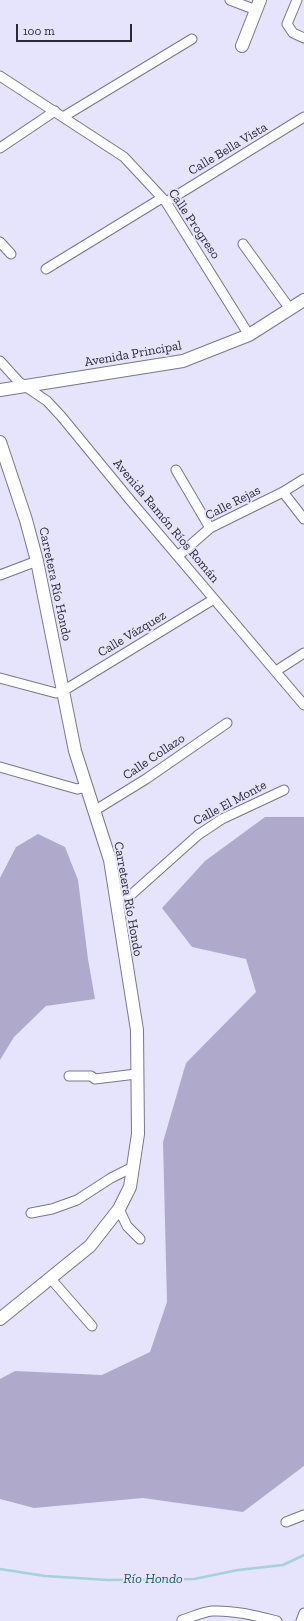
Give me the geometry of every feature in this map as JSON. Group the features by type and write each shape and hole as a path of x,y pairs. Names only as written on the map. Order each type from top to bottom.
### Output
{"street":[{"path":"230,0 258,5 242,46"},
{"path":"297,0 287,24 293,33 304,38"},
{"path":"0,148 192,39"},
{"name":"Calle Progreso","path":"0,76 124,157 164,200 249,335"},
{"name":"Calle Bella Vista","path":"46,269 304,117"},
{"path":"0,242 11,254"},
{"path":"243,244 290,308"},
{"name":"Avenida Principal","path":"0,390 183,361 249,335 304,300"},
{"name":"Avenida Ramón Ríos Román","path":"0,361 24,386 47,401 61,416 304,705"},
{"name":"Carretera Río Hondo","path":"0,442 38,561 75,751 110,860 137,1030 136,1074 138,1134 130,1187 119,1209 90,1246 0,1319"},
{"path":"176,470 210,528"},
{"name":"Calle Rejas","path":"178,556 210,528 284,492 304,479"},
{"path":"284,492 304,519"},
{"path":"0,575 38,561"},
{"name":"Calle Vázquez","path":"63,691 214,599"},
{"path":"276,671 304,653"},
{"path":"0,678 56,693 63,691"},
{"name":"Calle Collazo","path":"94,811 146,779 227,723"},
{"path":"1,770 77,789 87,787"},
{"name":"Calle El Monte","path":"116,900 132,894 198,835 222,819 284,790"},
{"path":"69,1076 91,1076 95,1079 136,1074"},
{"path":"32,1213 52,1209 77,1200 133,1167"},
{"path":"119,1209 128,1226 140,1239"},
{"path":"51,1279 92,1326"},
{"path":"286,1522 304,1515"},
{"path":"182,1620 197,1614 212,1611 228,1612 278,1621"},
{"path":"301,1621 304,1613"}],"shaded area":[{"path":"265,817 304,817 304,1466 243,1512 143,1498 34,1508 0,1499 0,1379 15,1371 102,1375 150,1352 167,1302 163,1142 186,1063 256,992 246,959 192,947 162,908 205,861"},
{"path":"38,834 65,847 78,880 88,959 95,999 46,1006 14,1037 0,1060 0,878 16,847"}],"waterway":[{"name":"Río Hondo","path":"0,1569 45,1576 108,1580 194,1579 238,1570 283,1565 304,1555"}]}
